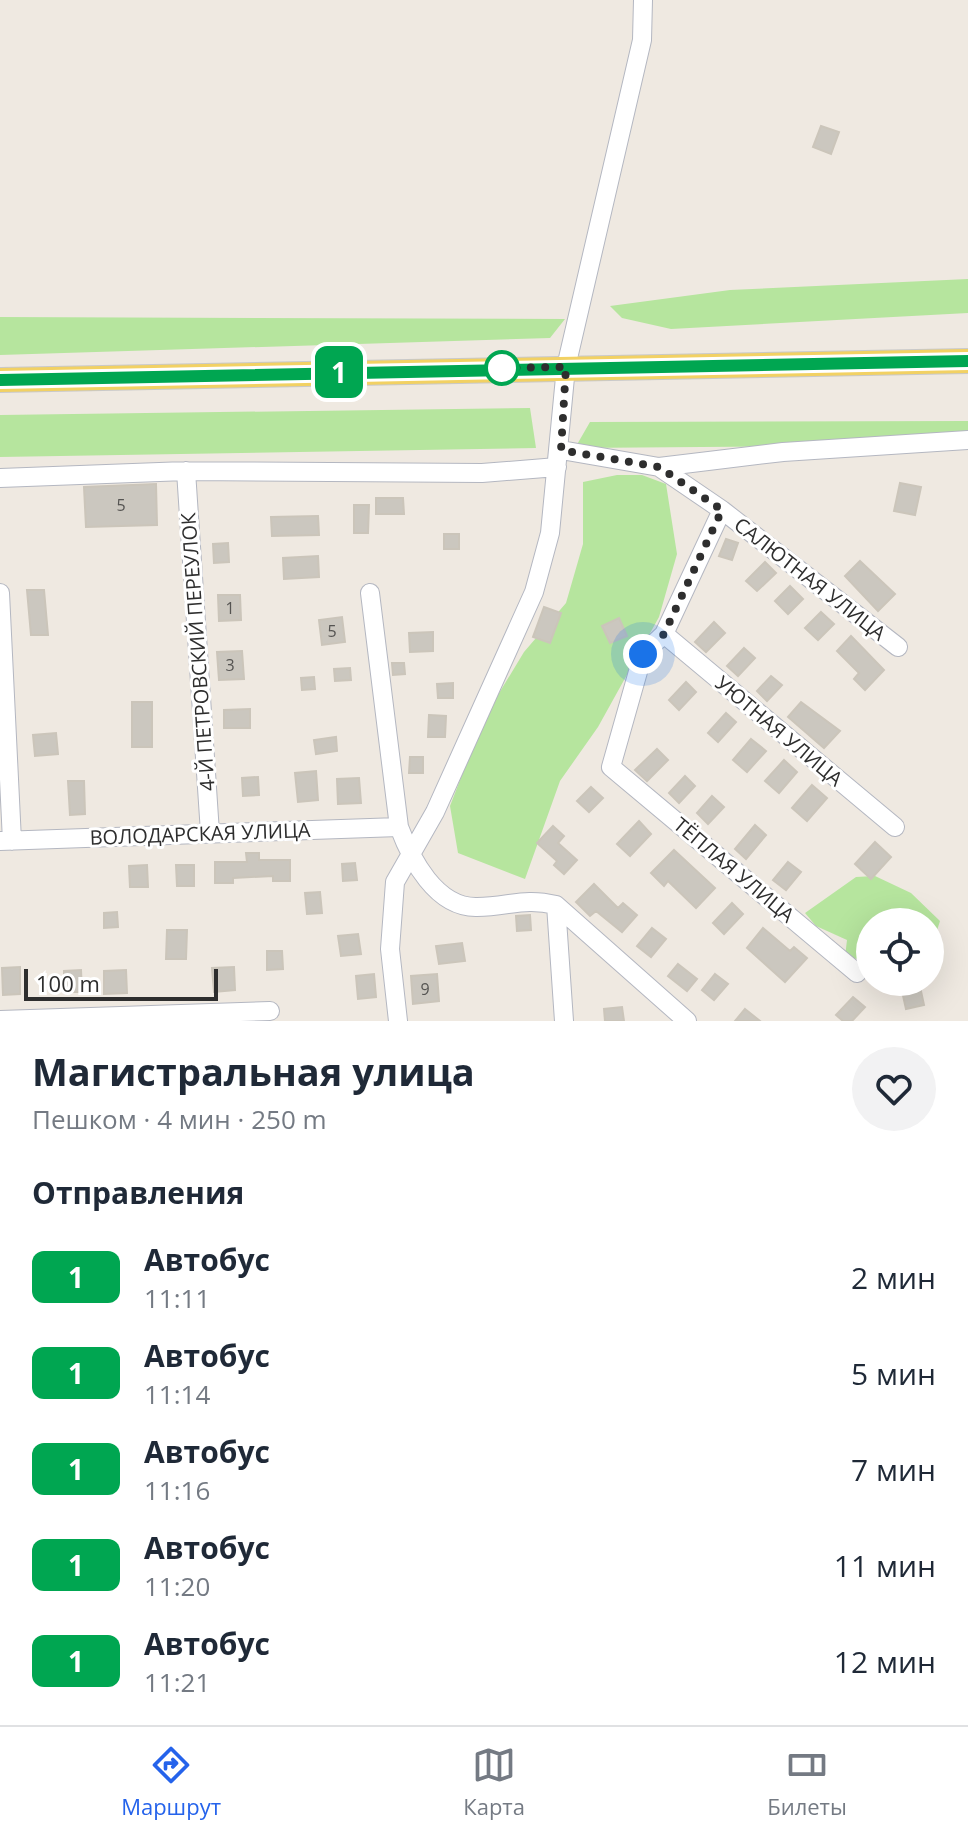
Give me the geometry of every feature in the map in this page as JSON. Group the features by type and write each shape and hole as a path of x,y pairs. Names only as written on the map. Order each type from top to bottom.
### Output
{"main road":[{"path":"0,380 968,361"}],"street":[{"path":"398,1021 390,949 395,882 435,812 534,592 550,533 566,367 642,40 643,0"},
{"path":"0,478 186,471 482,473 559,459 659,467 783,452 968,440"},
{"name":"САЛЮТНАЯ УЛИЦА","path":"659,467 722,510 898,647"},
{"name":"4-Й ПЕТРОВСКИЙ ПЕРЕУЛОК","path":"186,471 210,833"},
{"path":"664,634 722,510"},
{"path":"0,593 6,841"},
{"path":"370,593 399,827 410,855 435,888 474,908 531,899 556,905 687,1021"},
{"name":"ТЁПЛАЯ УЛИЦА","path":"664,634 643,654 611,767 856,972"},
{"name":"УЮТНАЯ УЛИЦА","path":"664,634 895,827"},
{"name":"ВОЛОДАРСКАЯ УЛИЦА","path":"6,841 399,827"},
{"path":"556,905 564,1021"},
{"path":"0,1020 270,1011"}],"green space":[{"path":"968,279 968,313 671,329 622,318 610,306 730,290"},
{"path":"0,317 565,319 550,338 0,355"},
{"path":"530,408 536,448 0,457 0,415"},
{"path":"968,421 968,445 575,448 590,422"},
{"path":"617,475 642,475 666,484 677,554 659,617 598,727 560,781 525,879 458,853 450,806 484,718 524,652 566,603 583,544 583,482"},
{"path":"875,876 911,893 927,908 856,908 856,959 845,957 847,940 816,926 805,913 856,877"}],"building":[{"path":"821,126 839,132 831,154 813,147"},
{"path":"900,483 921,487 915,515 894,511"},
{"path":"156,484 157,525 86,527 84,487"},
{"path":"376,498 403,498 404,514 376,514"},
{"path":"354,505 369,505 368,533 354,533"},
{"path":"318,516 319,535 272,536 271,517"},
{"path":"444,534 459,534 459,549 444,549"},
{"path":"726,539 738,543 732,560 719,556"},
{"path":"228,543 229,562 214,563 213,544"},
{"path":"318,556 319,577 284,579 283,558"},
{"path":"860,561 895,594 878,611 845,576"},
{"path":"765,562 776,573 757,591 746,581"},
{"path":"790,586 803,599 788,614 775,601"},
{"path":"27,590 44,590 48,635 31,635"},
{"path":"218,595 240,595 241,620 219,621"},
{"path":"544,607 561,613 550,643 533,637"},
{"path":"821,612 834,624 818,640 805,628"},
{"path":"342,617 345,642 322,645 319,620"},
{"path":"619,618 627,636 610,643 602,626"},
{"path":"714,622 725,633 706,652 695,642"},
{"path":"433,632 433,651 410,652 409,633"},
{"path":"851,636 884,670 865,690 854,679 859,673 837,651"},
{"path":"744,648 755,658 738,676 727,666"},
{"path":"242,651 244,679 219,680 217,652"},
{"path":"392,663 404,663 405,674 393,675"},
{"path":"350,668 351,680 335,681 334,669"},
{"path":"771,676 782,685 767,701 757,691"},
{"path":"314,677 315,689 302,690 301,678"},
{"path":"686,682 696,692 679,710 669,700"},
{"path":"453,683 453,698 438,698 437,684"},
{"path":"132,702 152,702 152,747 132,747"},
{"path":"801,702 840,731 824,748 788,717"},
{"path":"250,709 250,728 224,728 224,710"},
{"path":"726,713 736,722 718,742 708,733"},
{"path":"429,715 446,716 445,737 428,737"},
{"path":"56,733 58,754 35,756 33,735"},
{"path":"336,737 337,751 316,754 314,740"},
{"path":"751,739 766,751 747,772 733,760"},
{"path":"657,749 668,760 647,781 635,770"},
{"path":"410,757 423,757 423,773 409,773"},
{"path":"784,760 797,772 779,793 765,781"},
{"path":"316,771 318,800 298,802 295,773"},
{"path":"685,776 695,786 679,803 669,793"},
{"path":"258,777 259,795 243,796 242,778"},
{"path":"359,778 361,803 338,804 337,779"},
{"path":"68,781 84,781 85,814 70,815"},
{"path":"812,785 827,798 807,821 792,808"},
{"path":"591,787 603,798 589,812 577,801"},
{"path":"712,796 724,807 708,824 697,813"},
{"path":"639,821 651,834 630,856 617,844"},
{"path":"755,825 766,835 746,859 735,849"},
{"path":"553,826 564,836 558,843 577,860 564,874 554,865 557,861 537,843"},
{"path":"875,842 891,857 871,879 855,864"},
{"path":"674,850 715,888 696,908 668,881 664,886 651,873"},
{"path":"246,853 259,853 259,860 290,860 290,881 273,881 273,876 233,878 233,883 215,883 215,862 247,862"},
{"path":"788,862 801,872 786,890 773,880"},
{"path":"355,863 357,880 343,881 342,864"},
{"path":"147,865 148,887 130,887 129,866"},
{"path":"176,865 194,865 194,886 177,886"},
{"path":"594,884 618,908 623,903 637,915 622,932 596,911 590,916 576,902"},
{"path":"320,892 322,913 307,914 305,893"},
{"path":"732,903 743,914 724,934 713,923"},
{"path":"117,912 118,927 104,928 104,913"},
{"path":"530,915 531,930 517,931 516,916"},
{"path":"652,928 666,939 651,957 637,946"},
{"path":"763,928 790,951 794,947 807,958 785,982 747,948"},
{"path":"167,930 187,930 186,959 166,959"},
{"path":"358,934 361,954 341,956 338,936"},
{"path":"462,943 465,961 439,964 436,946"},
{"path":"267,951 282,951 283,969 267,970"},
{"path":"678,964 697,979 687,991 668,976"},
{"path":"20,967 20,994 3,995 2,968"},
{"path":"234,967 235,990 214,992 212,968"},
{"path":"81,970 82,992 64,992 64,971"},
{"path":"126,970 127,993 104,994 104,971"},
{"path":"374,974 376,997 358,999 356,976"},
{"path":"437,974 439,1001 413,1004 411,976"},
{"path":"715,974 728,984 714,1000 702,990"},
{"path":"903,996 922,996 924,1005 906,1009"},
{"path":"853,997 865,1007 852,1021 843,1021 836,1015"},
{"path":"622,1007 624,1021 605,1021 604,1009"},
{"path":"745,1009 760,1021 735,1021"}],"bus line":[{"name":"1","path":"0,380 968,361"}],"route":[{"path":"502,368 566,367 561,450 659,467 722,510 664,634 643,654"}]}
